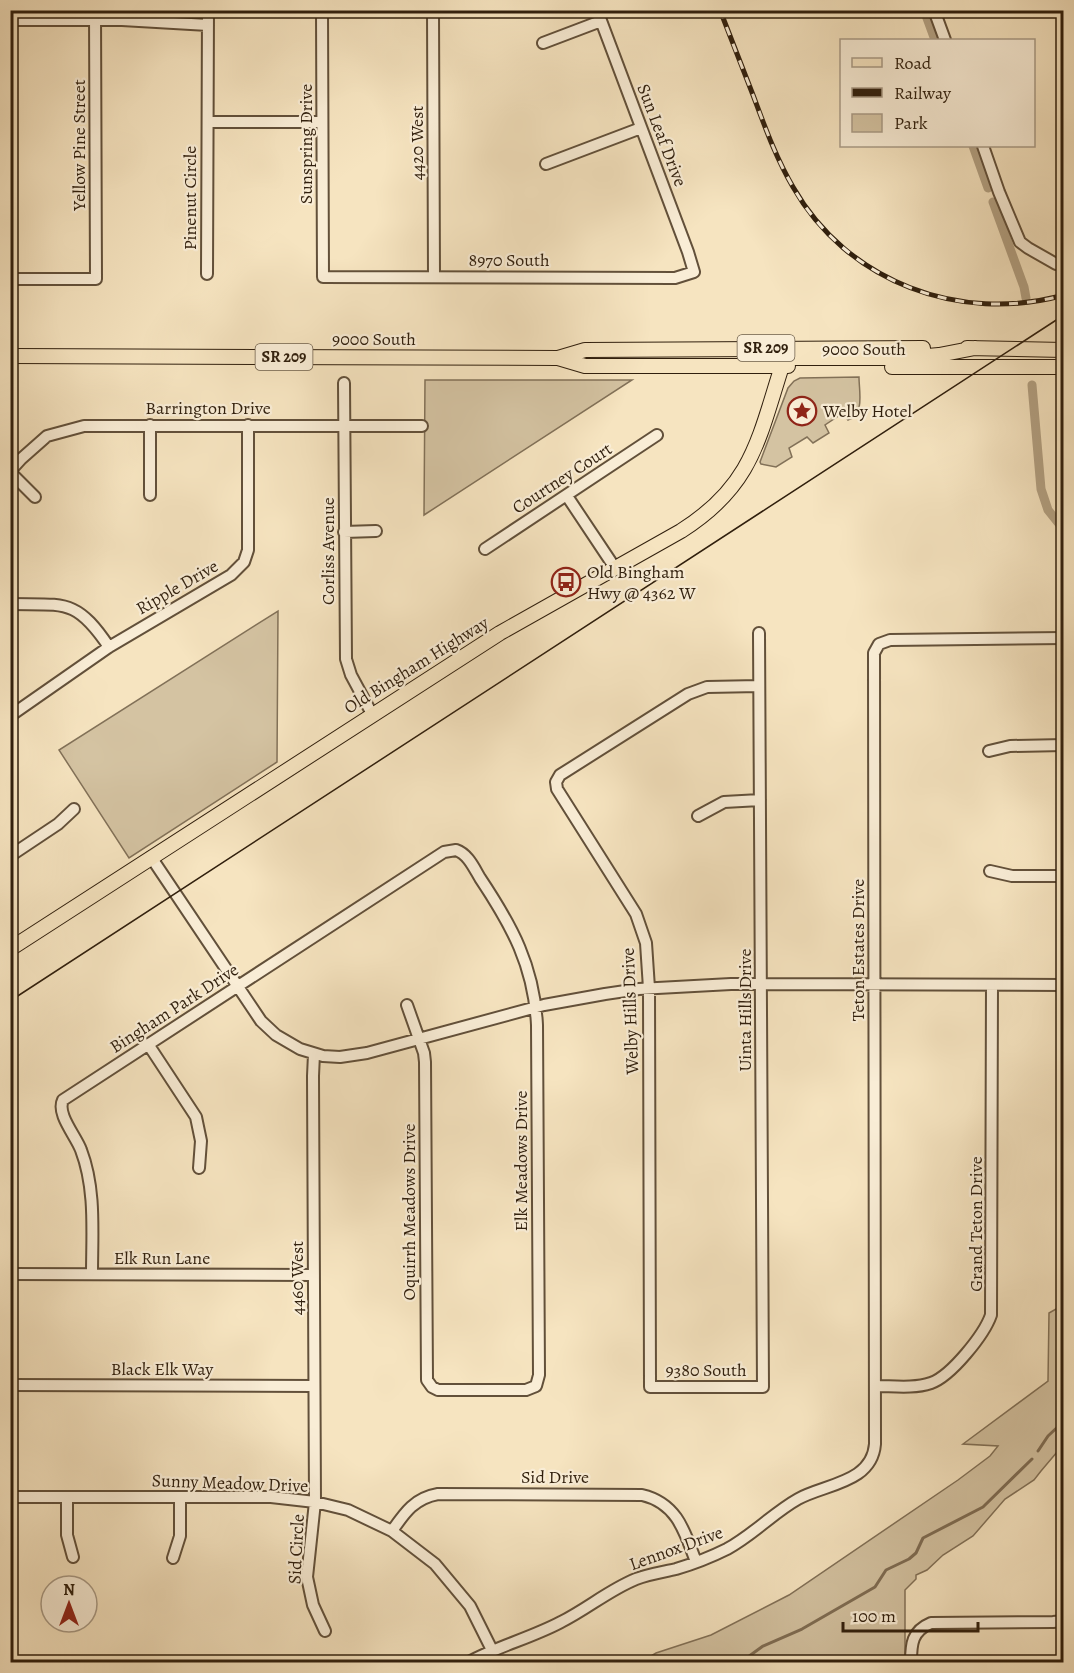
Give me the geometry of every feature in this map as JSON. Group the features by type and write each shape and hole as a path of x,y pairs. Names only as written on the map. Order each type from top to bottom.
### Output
{"main road":[{"name":"9000 South","path":"558,358 585,350 975,348 1064,350"},
{"path":"782,366 790,358 905,358 939,356 975,348"},
{"name":"9000 South","path":"10,356 558,358 585,366 1064,367"},
{"name":"Old Bingham Highway","path":"10,948 500,633 694,522 714,507 732,488 747,465 782,366"}],"street":[{"name":"Pinenut Circle","path":"207,274 208,10"},
{"name":"Sunspring Drive","path":"322,10 323,277"},
{"name":"4420 West","path":"434,10 434,276"},
{"path":"934,10 945,39"},
{"path":"10,20 95,15 208,25"},
{"name":"Yellow Pine Street","path":"10,279 96,279 95,15"},
{"path":"543,43 599,16"},
{"name":"Sun Leaf Drive","path":"599,16 694,272"},
{"path":"208,122 322,122"},
{"path":"546,164 641,128"},
{"path":"983,147 1017,237 1028,248 1060,264"},
{"name":"8970 South","path":"323,277 675,278 694,272"},
{"name":"Corliss Avenue","path":"344,383 346,659 351,675 372,714"},
{"path":"150,425 150,495"},
{"name":"Ripple Drive","path":"10,716 109,647 231,575 244,562 248,550 248,425"},
{"name":"Barrington Drive","path":"10,471 46,436 84,426 422,426"},
{"name":"Courtney Court","path":"485,549 657,435"},
{"path":"10,471 35,497"},
{"path":"567,495 615,567"},
{"path":"344,532 376,531"},
{"path":"10,604 55,604 79,611 90,620 109,647"},
{"name":"Uinta Hills Drive","path":"759,633 762,1387"},
{"name":"Teton Estates Drive","path":"875,1444 875,649 881,642 890,640 1064,638"},
{"name":"Welby Hills Drive","path":"650,1387 649,988 646,943 636,914 556,789 556,782 560,775 688,693 707,687 759,686"},
{"path":"989,751 1010,746 1064,745"},
{"path":"698,816 724,802 760,800"},
{"path":"10,856 58,824 74,809"},
{"name":"Bingham Park Drive","path":"92,1274 92,1200 89,1178 80,1147 60,1106 65,1098 444,852 456,850"},
{"name":"Elk Meadows Drive","path":"430,1385 438,1390 526,1390 536,1386 538,1380 536,1008 529,972 514,933 466,857 456,850"},
{"path":"151,857 237,986 268,1028 293,1046 315,1054 349,1056 536,1008 649,988 701,985 1064,985"},
{"path":"990,871 1012,876 1064,876"},
{"name":"Grand Teton Drive","path":"875,1386 915,1386 932,1383 942,1377 980,1339 991,1315 992,985"},
{"name":"Oquirrh Meadows Drive","path":"407,1005 425,1062 426,1375 430,1385"},
{"path":"148,1044 196,1117 201,1141 199,1168"},
{"name":"4460 West","path":"315,1054 313,1076 315,1502"},
{"name":"Elk Run Lane","path":"10,1274 314,1275"},
{"name":"Black Elk Way","path":"10,1385 314,1386"},
{"name":"9380 South","path":"650,1387 762,1387"},
{"name":"Lennox Drive","path":"469,1662 492,1650 559,1623 634,1580 696,1562 727,1549 748,1537 794,1501 853,1477 871,1458 875,1444"},
{"name":"Sid Drive","path":"392,1531 410,1506 423,1498 438,1494 642,1495 657,1499 674,1513 682,1526 696,1562"},
{"name":"Sunny Meadow Drive","path":"10,1497 271,1497 315,1502 348,1510 392,1531 422,1552 448,1577 470,1606 492,1650"},
{"path":"67,1497 67,1534 74,1557"},
{"path":"173,1558 180,1536 180,1497"},
{"name":"Sid Circle","path":"315,1502 307,1577 313,1605 325,1631"},
{"path":"911,1662 912,1642 917,1631 931,1623 1064,1621"}],"green space":[{"path":"859,377 860,402 857,413 853,417 848,420 843,413 825,425 829,433 813,443 807,437 789,448 792,457 776,467 761,464 788,388 794,381 800,378"},
{"path":"425,380 632,380 424,515"},
{"path":"278,611 277,762 129,858 59,750"},
{"path":"1063,1305 1063,1445 1034,1480 1005,1499 973,1536 943,1555 927,1570 916,1575 916,1579 905,1590 905,1662 641,1662 656,1653 711,1635 789,1595 990,1456 998,1446 963,1444 1048,1381 1049,1313"}],"waterway":[{"path":"924,10 935,39"},
{"path":"973,147 988,188"},
{"path":"993,202 1026,298"},
{"path":"1032,385 1041,489 1048,510 1064,530"},
{"path":"1038,1451 1048,1436 1064,1421"},
{"path":"741,1662 763,1646 802,1629 875,1587 886,1570 916,1553 923,1538 983,1507 1032,1459"}],"tram line":[{"path":"10,1001 1064,315"}],"railway":[{"path":"720,10 766,131 787,176 816,220 844,248 875,271 910,288 947,299 985,304 1025,303 1064,295"}],"place":[{"name":"Welby Hotel","path":"802,411"},
{"name":"Old Bingham Hwy @ 4362 W","path":"566,582"}]}
